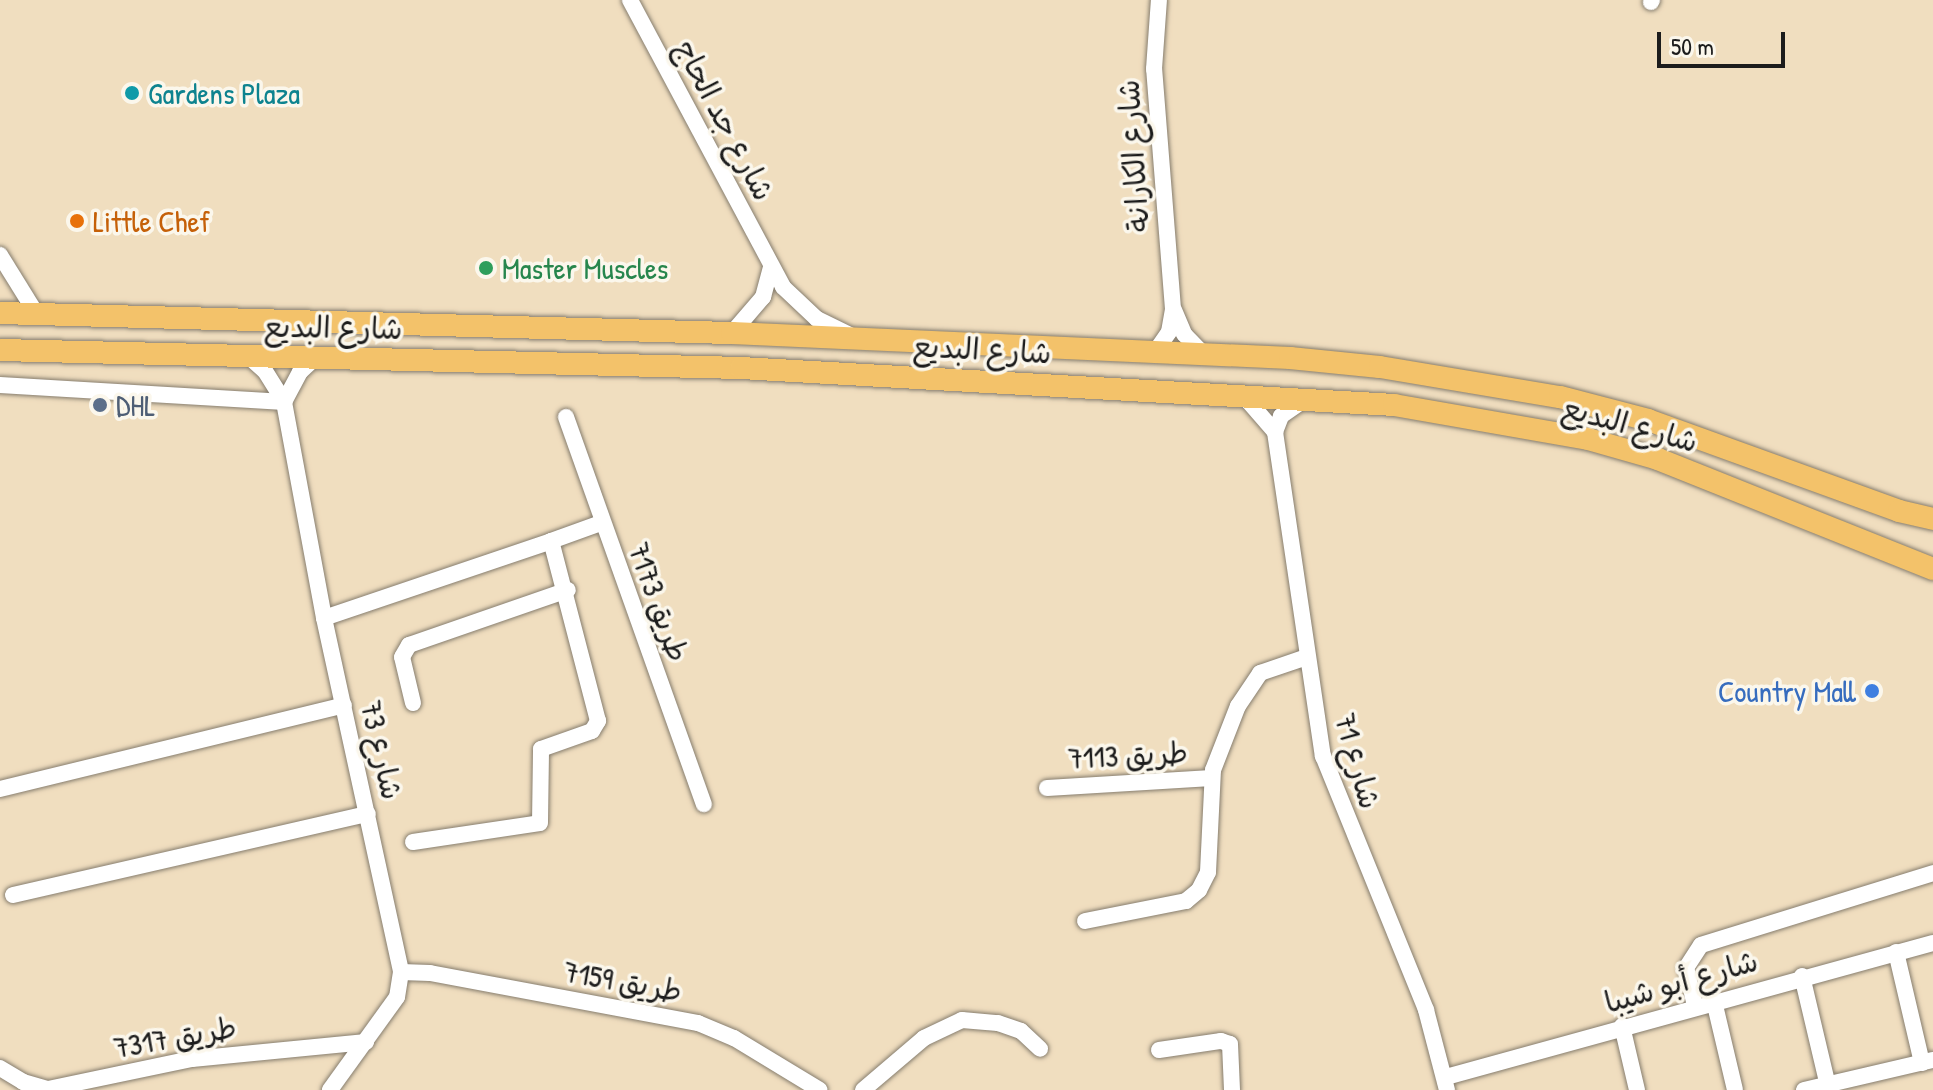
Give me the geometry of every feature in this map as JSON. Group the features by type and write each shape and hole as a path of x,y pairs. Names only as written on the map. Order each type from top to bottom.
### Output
{"main road":[{"name":"شارع البديع","path":"0,313 732,333 1203,354 1380,367 1560,397 1648,420 1899,511 1933,519"},
{"name":"شارع البديع","path":"0,350 756,368 1308,397 1460,414 1588,439 1725,483 1933,569"}],"street":[{"name":"شارع جد الحاج","path":"630,0 771,267 798,305 859,338"},
{"name":"شارع الكارانة","path":"1155,352 1169,332 1173,309 1154,69 1159,0"},
{"path":"0,255 36,313"},
{"path":"732,333 763,297 771,267"},
{"name":"شارع الكارانة","path":"1173,309 1184,334 1203,354"},
{"name":"شارع 73","path":"247,355 273,381 284,402 324,618 401,972"},
{"path":"0,385 284,402 300,372 316,357"},
{"path":"1241,393 1275,432 1281,416 1308,397"},
{"name":"طريق 7173","path":"566,417 601,523 704,804"},
{"name":"شارع 71","path":"1275,432 1304,658 1323,756 1342,816 1426,1010 1446,1084"},
{"path":"324,618 601,523"},
{"path":"413,842 529,828 540,823 541,749 592,731 598,721 568,590 551,541"},
{"path":"413,703 402,657 409,645 568,590"},
{"name":"طريق 7113","path":"1085,921 1186,901 1199,890 1208,872 1212,778 1249,685 1260,673 1304,658"},
{"path":"0,789 344,705"},
{"name":"طريق 7113","path":"1047,788 1212,778"},
{"path":"13,895 368,814"},
{"path":"1695,1006 1686,968 1701,945 1933,873"},
{"name":"شارع أبو شيبا","path":"1446,1084 1622,1026 1933,943"},
{"path":"1804,1090 1928,1062 1896,952"},
{"path":"330,1090 397,997 401,972"},
{"name":"طريق 7159","path":"401,972 430,973 698,1023 734,1038 820,1090"},
{"path":"1802,976 1828,1087"},
{"path":"1714,1001 1735,1090"},
{"path":"863,1090 924,1038 962,1020 1021,1031 1040,1049"},
{"path":"1622,1026 1637,1090"},
{"path":"1159,1050 1221,1041 1230,1044 1232,1090"},
{"name":"طريق 7317","path":"0,1068 23,1082 48,1089 192,1059 366,1042"},
{"path":"1884,1072 1888,1090"}],"place":[{"name":"Gardens Plaza","path":"132,93"},
{"name":"Little Chef","path":"77,221"},
{"name":"Master Muscles","path":"486,268"},
{"name":"DHL","path":"100,405"},
{"name":"Country Mall","path":"1872,691"}]}
